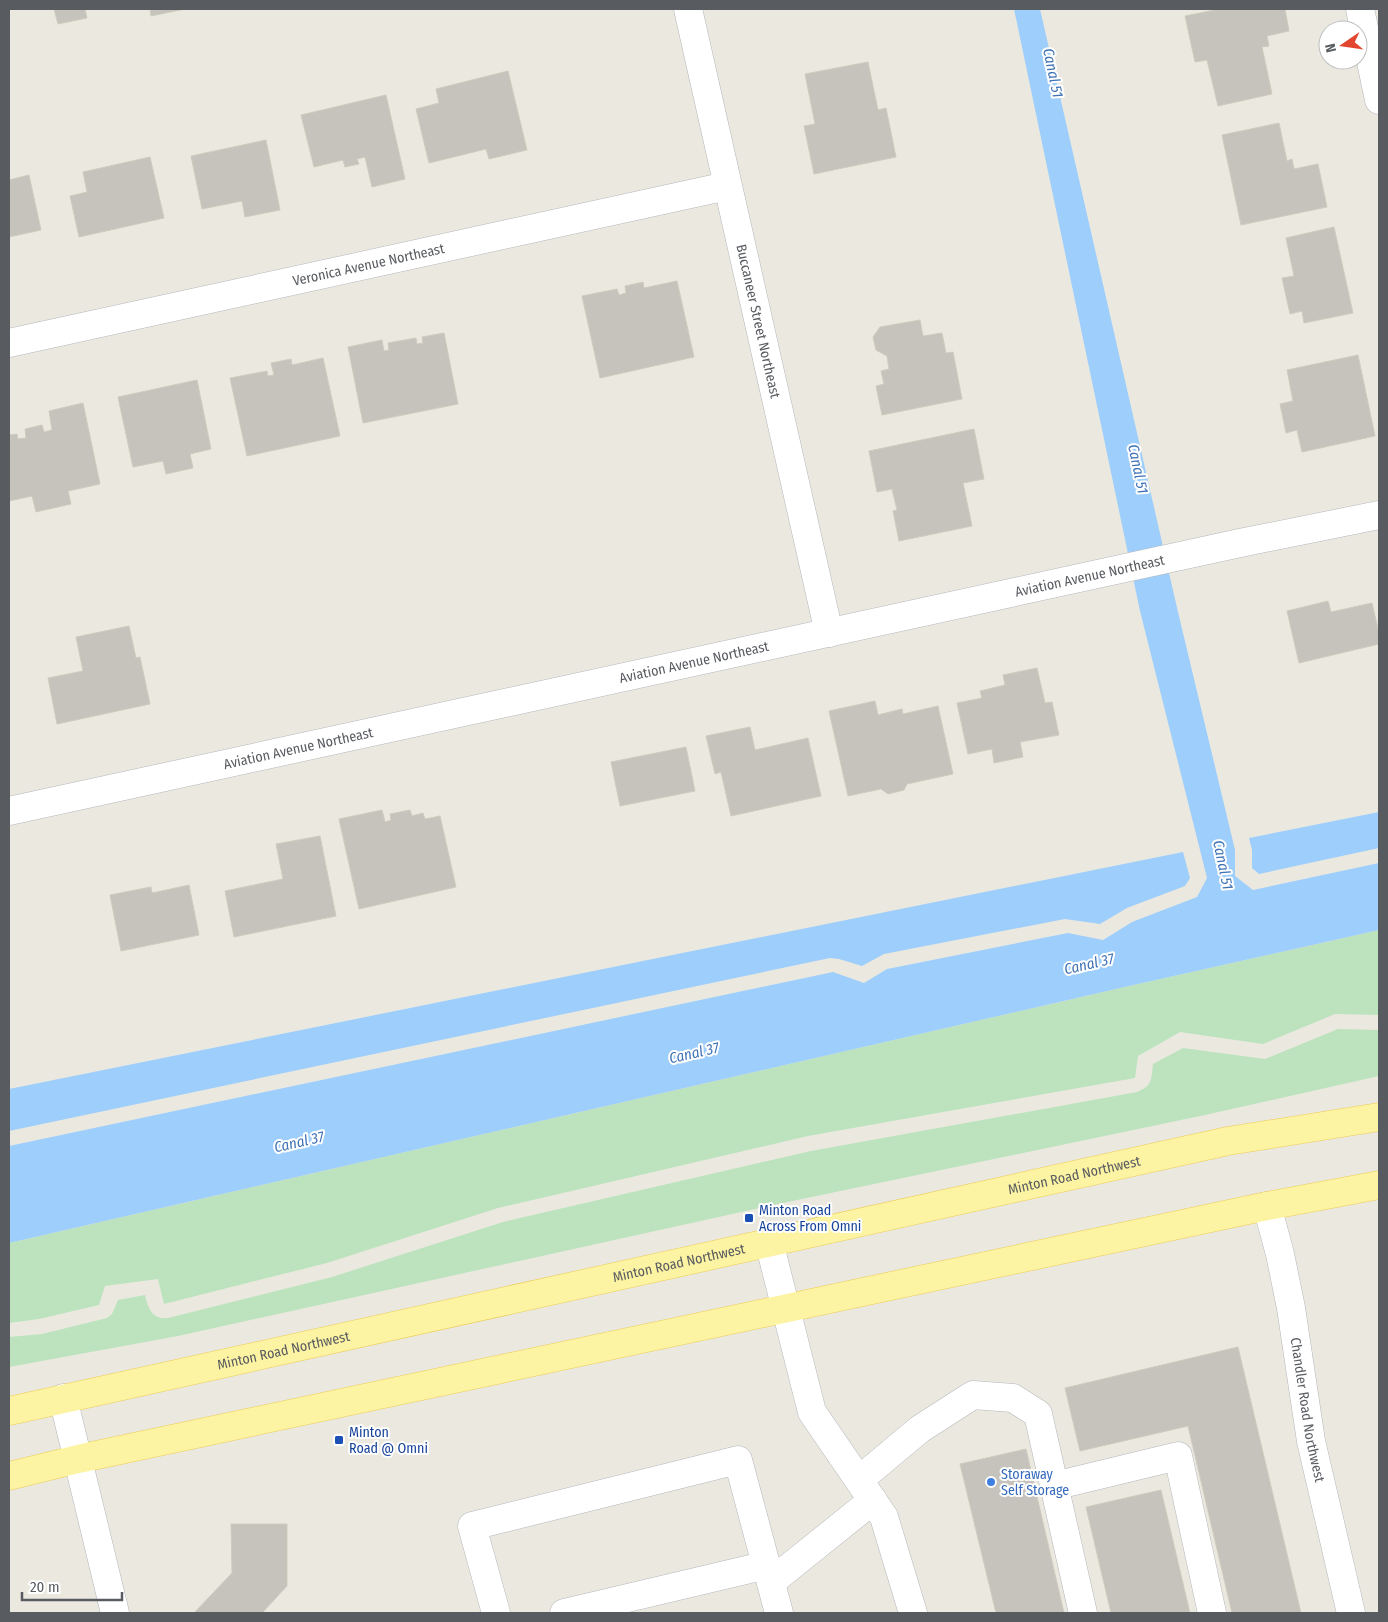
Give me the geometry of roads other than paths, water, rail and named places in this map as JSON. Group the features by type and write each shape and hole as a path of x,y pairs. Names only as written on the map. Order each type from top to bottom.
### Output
{"main road":[{"name":"Minton Road Northwest","path":"9,1411 1228,1142 1379,1118"},
{"path":"9,1476 78,1459 785,1308 1268,1206 1379,1185"}],"street":[{"name":"Buccaneer Street Northeast","path":"688,9 829,633"},
{"path":"1360,9 1379,100"},
{"name":"Veronica Avenue Northeast","path":"9,343 727,186"},
{"name":"Aviation Avenue Northeast","path":"9,811 1089,576 1379,515"},
{"name":"Chandler Road Northwest","path":"1268,1206 1291,1308 1310,1441 1351,1613"},
{"path":"769,1242 812,1412 884,1517 913,1613"},
{"path":"564,1613 662,1602 769,1573 866,1490 920,1429 973,1395 1013,1398 1038,1414 1083,1613"},
{"path":"63,1398 115,1613"},
{"path":"1054,1486 1178,1456 1212,1613"},
{"path":"496,1613 472,1526 738,1460 779,1613"}],"water":[{"path":"1014,9 1040,9 1178,612 1235,850 1235,876 1253,890 1379,863 1379,930 9,1243 9,1146 833,972 864,983 887,969 1068,933 1103,940 1132,922 1197,897 1207,878 1140,611"},
{"path":"1379,812 1379,848 1259,874 1252,868 1252,850 1249,838"},
{"path":"1183,852 1190,878 1185,886 1127,908 1100,924 1065,919 884,954 862,966 830,958 9,1131 9,1089"}],"place":[{"name":"Minton Road Across From Omni","path":"749,1218"},
{"name":"Minton Road @ Omni","path":"339,1440"},
{"name":"Storaway Self Storage","path":"991,1482"}],"water label":[{"name":"Canal 51","path":"1053,73"},
{"name":"Canal 51","path":"1138,469"},
{"name":"Canal 51","path":"1223,865"},
{"name":"Canal 37","path":"1089,964"},
{"name":"Canal 37","path":"694,1053"},
{"name":"Canal 37","path":"299,1142"}]}
